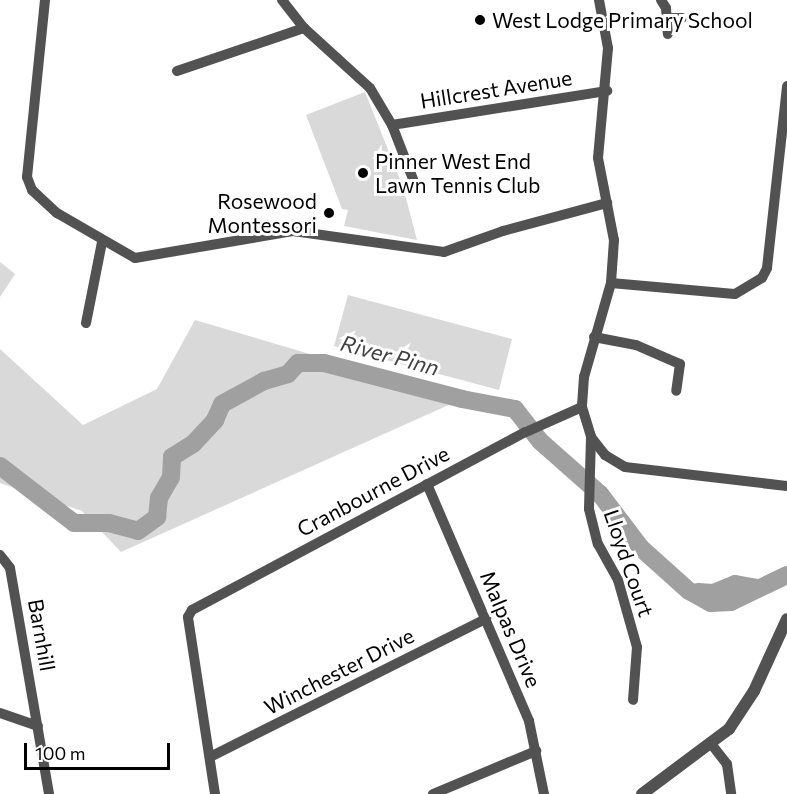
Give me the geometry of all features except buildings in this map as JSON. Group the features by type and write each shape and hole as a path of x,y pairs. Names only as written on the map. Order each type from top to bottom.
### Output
{"street":[{"path":"45,0 27,177 32,190 57,213 102,242 135,258 148,258 226,239 293,231 444,252 503,231 607,203"},
{"path":"282,0 304,28 370,88 392,125 416,187"},
{"path":"599,0 608,48 607,91 598,158 614,240 611,283 594,337 582,406 591,437 605,454 625,467 787,486"},
{"path":"661,0 668,18 668,34"},
{"path":"668,18 682,18"},
{"path":"177,71 304,28"},
{"path":"611,283 723,294 751,288 767,268 784,150 787,86"},
{"name":"Hillcrest Avenue","path":"392,125 607,91"},
{"path":"86,323 102,242"},
{"path":"594,337 636,345 680,364 676,391"},
{"name":"Cranbourne Drive","path":"210,757 188,617 192,610 526,432 582,406"},
{"name":"Lloyd Court","path":"591,437 589,509 598,544 618,580 637,647 633,700"},
{"name":"Malpas Drive","path":"427,484 529,722 544,794"},
{"name":"Barnhill","path":"0,555 10,568 49,794"},
{"name":"Winchester Drive","path":"210,757 486,619"},
{"path":"642,794 712,745 741,713 783,633 787,619"},
{"path":"0,714 38,726"},
{"path":"712,745 727,764 731,794"},
{"path":"433,794 536,751"},
{"path":"210,757 215,794"}],"shaded area":[{"name":"Pinner West End Lawn Tennis Club","path":"365,92 403,187 417,240 344,226 348,210 342,209 306,115"},
{"path":"0,262 15,274 0,297"},
{"path":"348,295 512,339 499,390 334,346"},
{"path":"195,320 462,399 121,552 82,511 0,483 0,349 83,425 157,389"}],"waterway":[{"name":"River Pinn","path":"0,466 74,523 109,523 138,531 157,517 159,498 171,477 172,457 193,444 215,420 222,404 264,381 288,374 298,363 324,363 462,399 515,409 540,441 600,494 641,548 689,591 711,603 731,602 787,575"},
{"path":"698,592 713,593 735,584 757,588"}],"place":[{"name":"West Lodge Primary School","path":"480,20"},
{"name":"Pinner West End Lawn Tennis Club","path":"363,173"},
{"name":"Rosewood Montessori","path":"329,213"}]}
